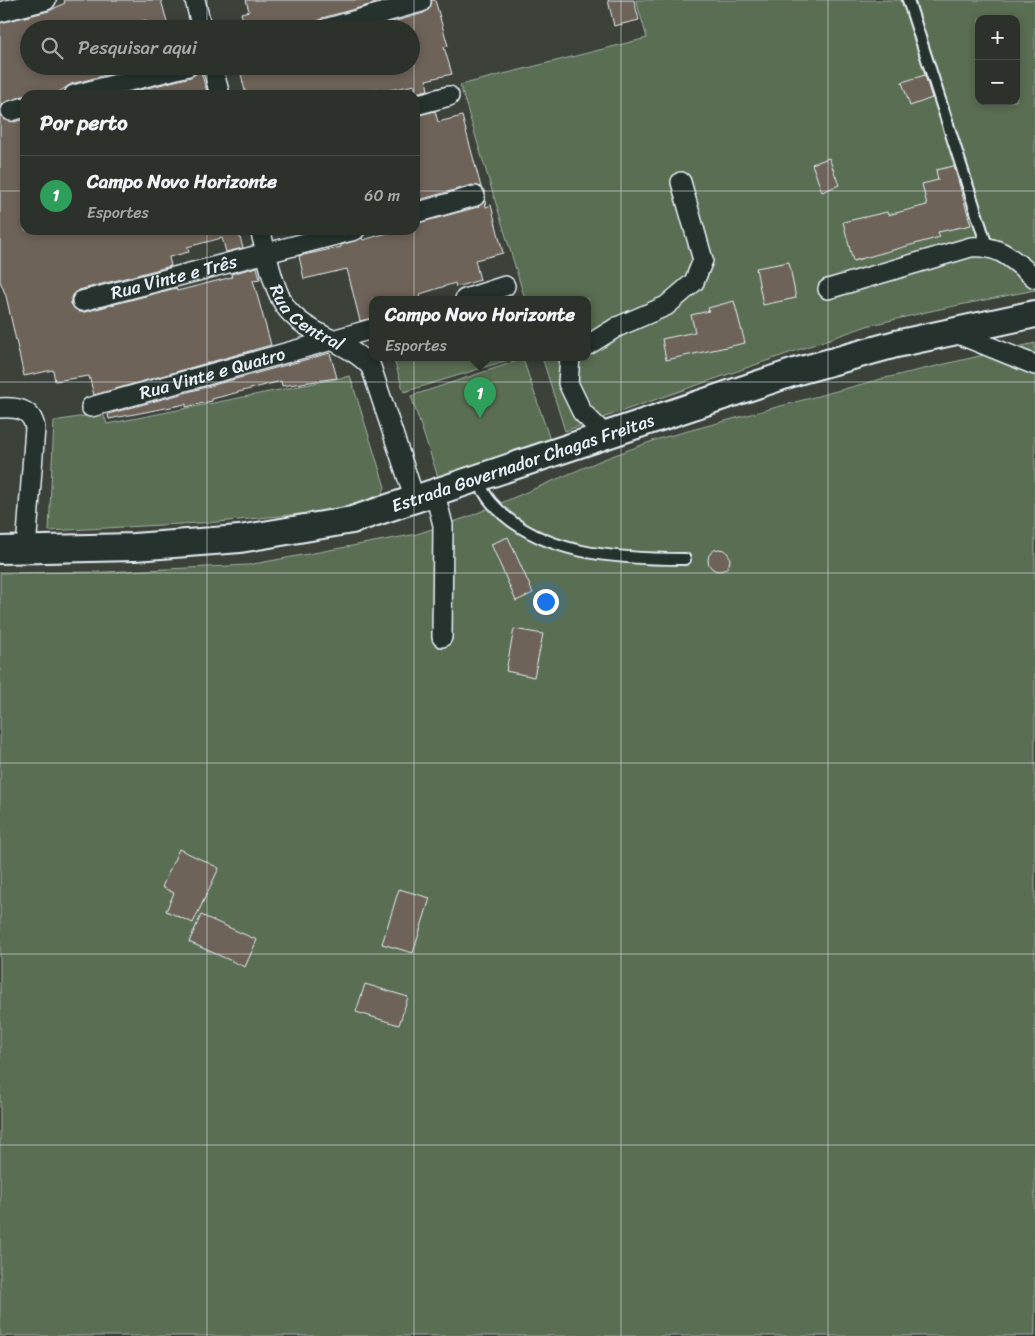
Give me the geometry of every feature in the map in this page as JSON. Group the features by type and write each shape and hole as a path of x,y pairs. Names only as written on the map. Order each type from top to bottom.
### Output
{"main road":[{"name":"Estrada Governador Chagas Freitas","path":"0,550 134,547 240,539 352,520 814,366 896,344 1035,314"}],"street":[{"path":"0,12 46,0"},
{"path":"195,0 200,20"},
{"path":"357,20 421,2"},
{"path":"94,90 153,75"},
{"path":"214,75 219,90"},
{"path":"420,104 449,96"},
{"path":"591,343 617,327 666,306 694,282 703,260 681,182"},
{"path":"420,212 475,196"},
{"name":"Rua Central","path":"261,235 285,305 296,317 366,361 374,374 425,497 443,525 442,637"},
{"name":"Rua Vinte e Três","path":"82,301 337,235"},
{"path":"828,290 971,247 987,246 999,250 1035,278"},
{"path":"474,296 505,286"},
{"name":"Rua Vinte e Quatro","path":"91,407 334,342 369,330"},
{"path":"953,332 1035,365"},
{"path":"570,361 568,383 582,412 605,435"},
{"path":"0,406 27,412 33,418 35,428 26,550"}],"lane":[{"path":"908,0 987,246"},
{"path":"476,478 490,501 502,513 532,534 554,543 606,555 685,559"}],"green space":[{"path":"636,0 1035,0 1035,290 867,326 565,431 543,361 591,361 591,296 524,296 460,85 647,38"},
{"path":"1035,343 1035,1336 0,1336 0,573 105,572 248,565 417,534 468,517 604,459 658,439 881,379"},
{"path":"394,361 505,361 404,392"},
{"path":"517,361 524,361 550,440 438,477 411,396"},
{"path":"350,376 385,487 376,499 351,509 218,522 49,531 54,421 103,413 107,424"}],"building":[{"path":"64,0 161,0 167,20 20,20 20,75 106,75 71,84 62,90 20,90 20,97 3,104 0,114 0,23 49,11 65,3"},
{"path":"246,0 387,0 320,20 243,20 241,13 249,11"},
{"path":"432,0 435,0 448,46 444,47 452,74 426,80 428,90 420,92 420,90 415,90 415,85 389,90 245,90 241,75 420,75 420,20 399,20 424,13 429,9"},
{"path":"608,0 634,0 639,20 614,26"},
{"path":"202,75 206,90 140,90"},
{"path":"925,75 932,98 910,106 902,82"},
{"path":"435,111 438,122 462,116 481,187 472,185 420,200 420,115"},
{"path":"0,114 4,119 14,122 20,120 20,235 239,235 243,248 226,252 222,238 187,247 189,252 169,257 171,266 79,290 71,298 71,304 79,312 176,288 177,291 232,277 231,274 257,267 260,279 253,280 271,345 94,395 89,376 55,381 53,370 24,376 6,296 0,281"},
{"path":"829,158 839,185 822,192 812,164"},
{"path":"954,166 971,225 938,232 940,237 853,261 843,222 887,212 888,215 927,205 922,184 938,180 936,170"},
{"path":"485,201 486,207 491,205 503,253 475,260 480,280 456,287 455,283 420,294 420,296 369,296 369,319 360,321 347,269 304,279 299,256 341,247 341,245 362,238 363,240 380,235 420,235 420,223 478,207"},
{"path":"789,262 796,298 763,305 756,268"},
{"path":"734,301 745,343 666,360 662,339 695,332 691,315 709,311 708,308"},
{"path":"330,353 337,378 282,386 281,381 186,407 186,404 109,419 108,414"},
{"path":"508,537 533,593 516,601 491,544"},
{"path":"719,549 727,552 730,560 727,568 719,571 711,568 708,560 711,552"},
{"path":"514,629 543,634 534,677 506,671"},
{"path":"179,849 219,868 193,923 166,911 174,893 162,887"},
{"path":"399,889 430,898 413,953 382,944"},
{"path":"201,915 257,940 245,967 189,942"},
{"path":"365,984 408,997 399,1025 356,1012"}],"place":[{"name":"Campo Novo Horizonte","path":"480,418"}]}
